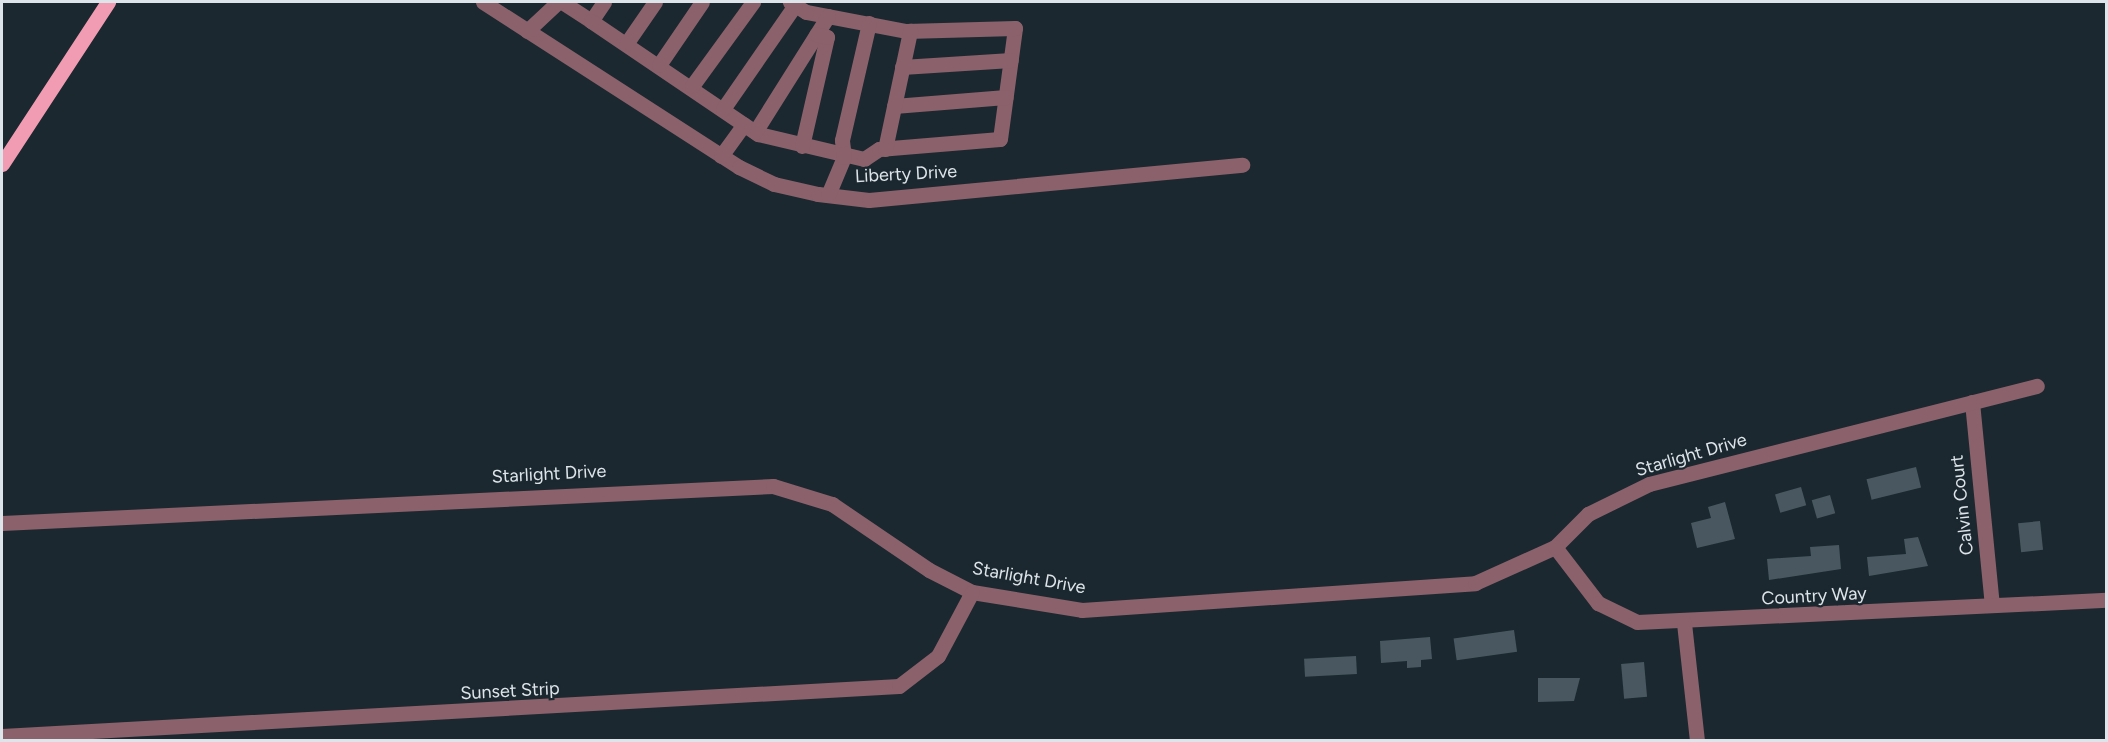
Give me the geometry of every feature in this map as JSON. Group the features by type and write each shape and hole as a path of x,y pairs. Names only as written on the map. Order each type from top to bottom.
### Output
{"main road":[{"path":"2,164 108,2"}],"street":[{"name":"Liberty Drive","path":"483,2 721,156 774,184 828,195 869,200 1242,165"},
{"path":"527,31 560,2 692,86 723,109 750,128 802,146 844,157 864,159 885,149 1000,139 1015,28 910,31 828,16 792,3 723,109"},
{"path":"591,21 604,2"},
{"path":"626,44 654,2"},
{"path":"659,65 702,2"},
{"path":"692,86 753,2"},
{"path":"721,156 750,128 828,16"},
{"path":"828,195 844,157 842,140 869,23"},
{"path":"885,149 910,31"},
{"path":"802,146 827,38 816,34"},
{"path":"902,67 1011,60"},
{"path":"894,106 1006,97"},
{"name":"Starlight Drive","path":"2,523 773,486 832,504 929,570 972,592 1082,610 1474,583 1555,547 1588,514 1649,484 2037,386"},
{"name":"Calvin Court","path":"1972,402 1992,605"},
{"name":"Country Way","path":"1555,547 1599,603 1637,622 1684,623 2106,600"},
{"name":"Sunset Strip","path":"2,736 899,686 939,656 972,592"},
{"path":"1684,623 1697,741"}],"building":[{"path":"1916,467 1921,487 1872,500 1867,479"},
{"path":"1801,487 1806,505 1780,513 1775,494"},
{"path":"1830,495 1835,513 1817,519 1812,500"},
{"path":"1725,502 1735,539 1697,548 1691,523 1711,518 1708,507"},
{"path":"2040,521 2043,550 2021,552 2018,523"},
{"path":"1918,537 1928,566 1869,576 1867,557 1906,554 1904,539"},
{"path":"1839,545 1841,569 1769,580 1767,559 1811,556 1810,547"},
{"path":"1514,630 1517,652 1457,660 1454,638"},
{"path":"1430,637 1432,659 1421,660 1421,667 1407,668 1407,661 1381,663 1380,641"},
{"path":"1356,656 1357,674 1305,677 1304,659"},
{"path":"1644,662 1647,697 1624,699 1621,664"},
{"path":"1538,678 1580,678 1574,701 1538,702"}]}
